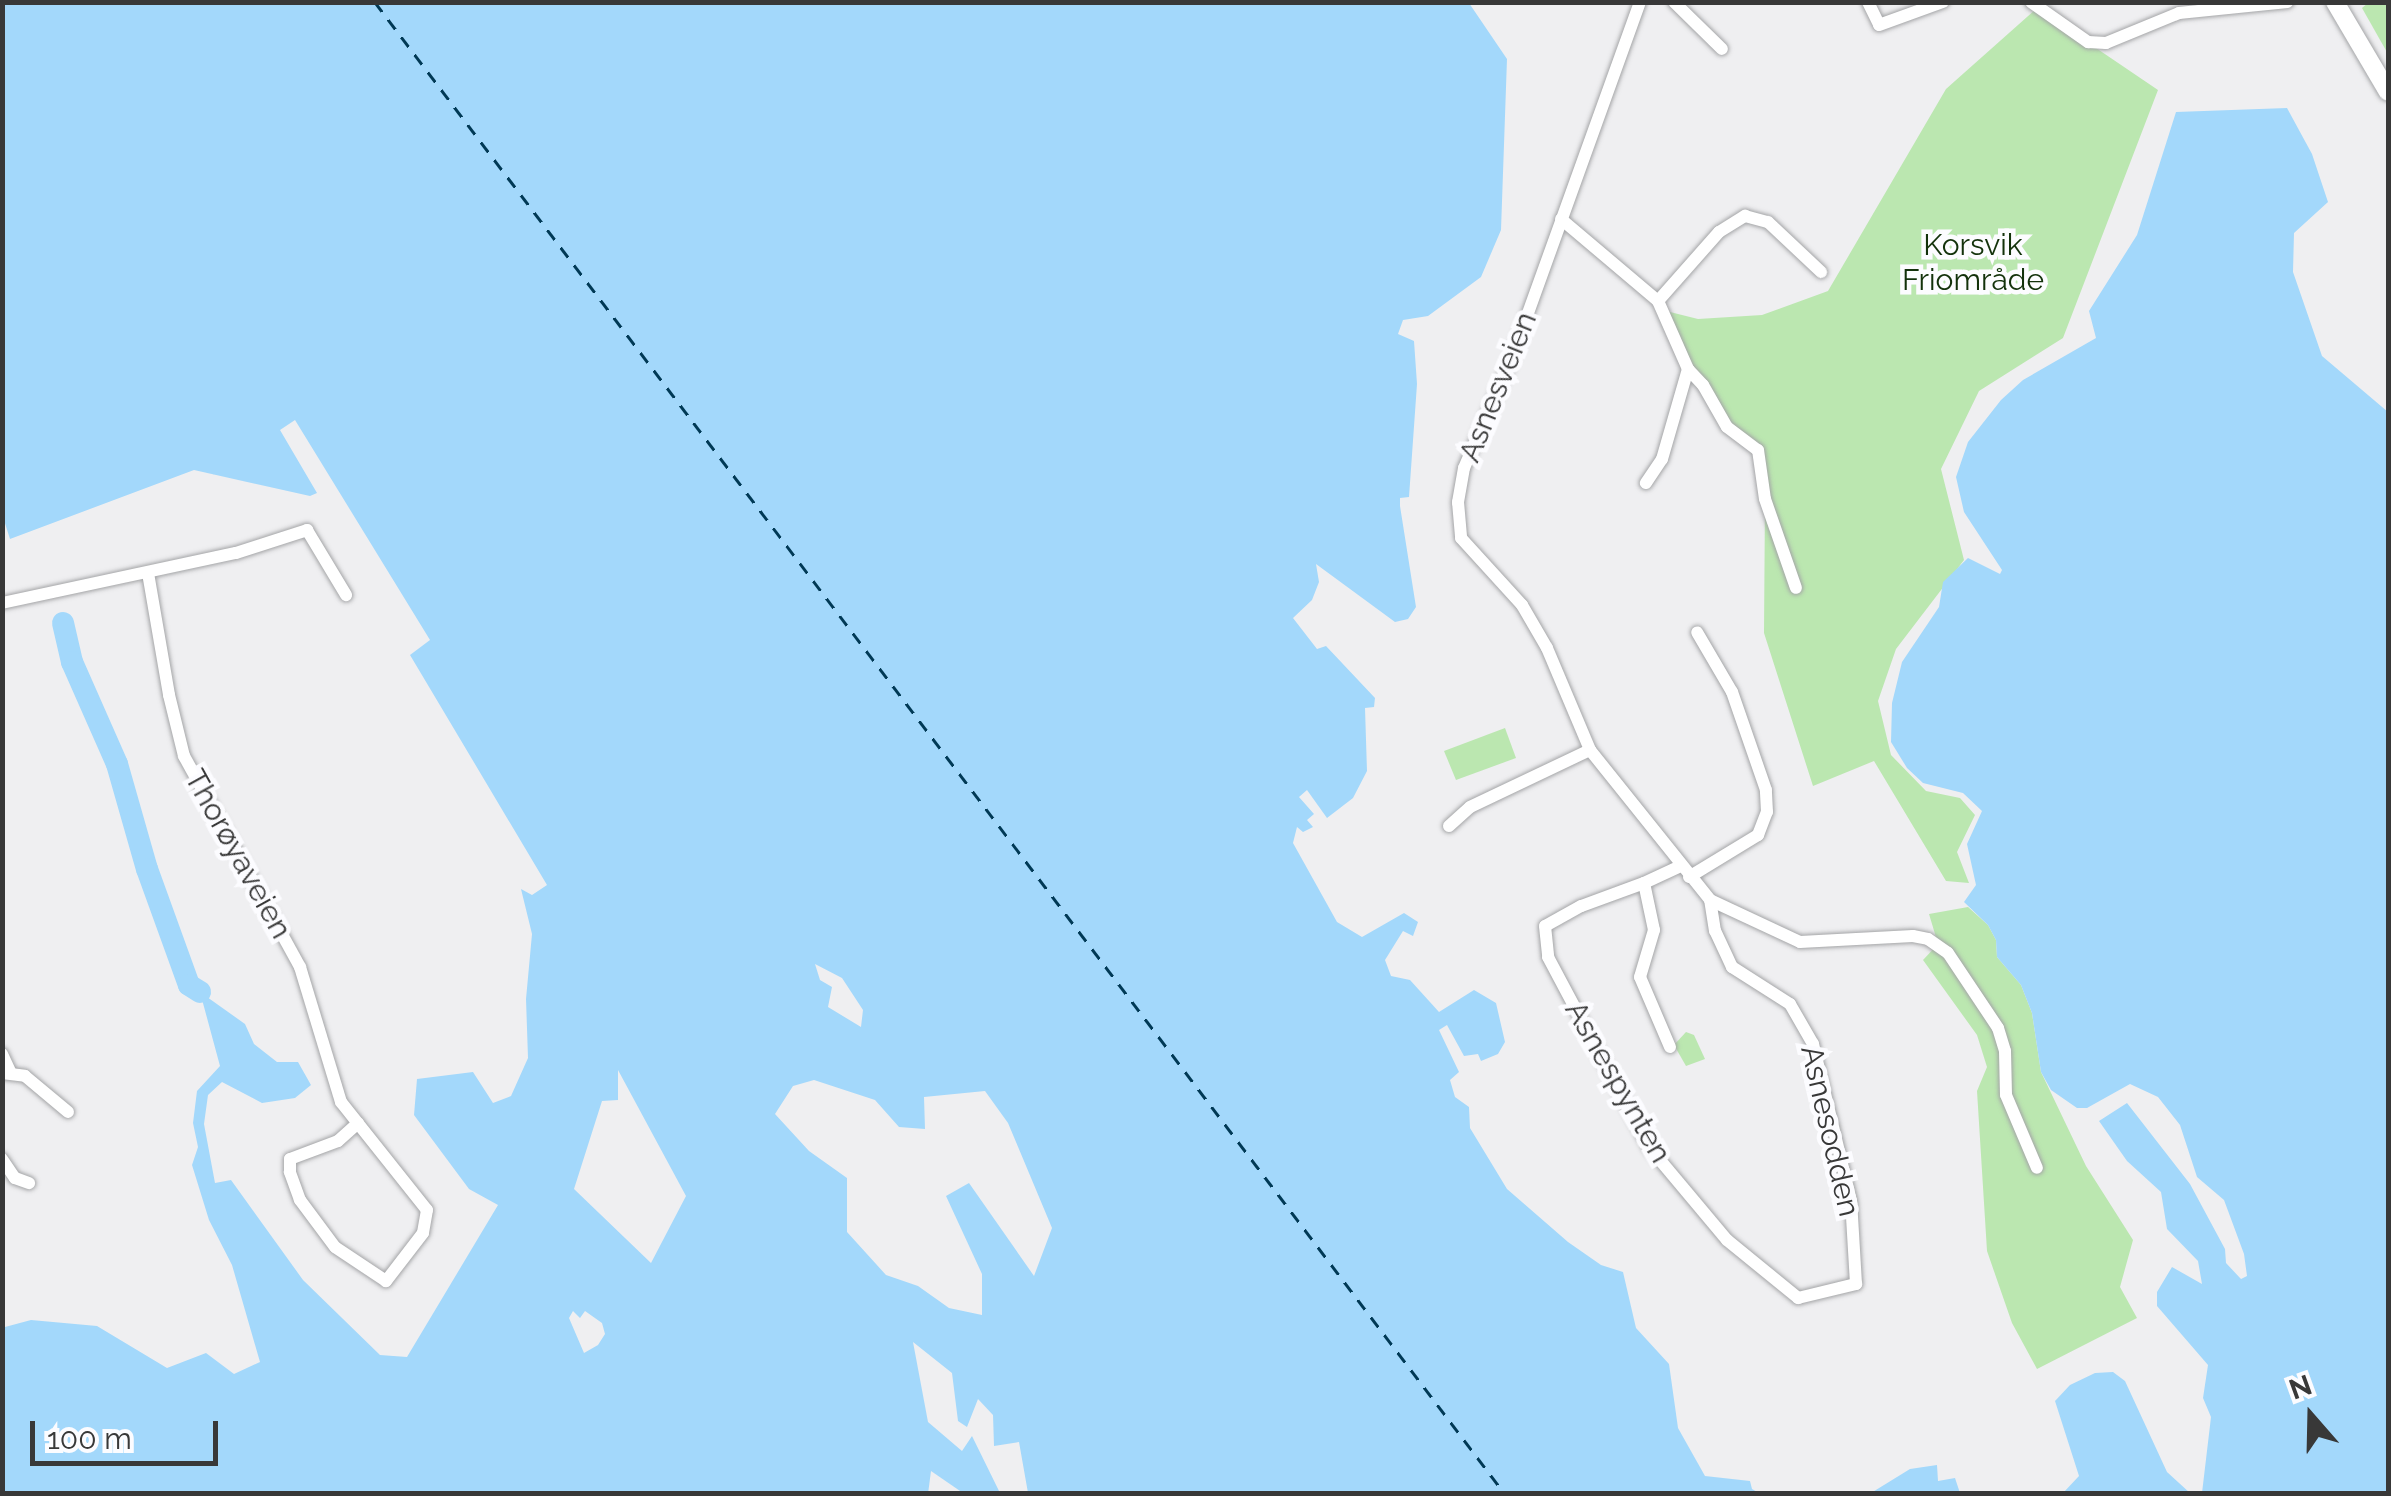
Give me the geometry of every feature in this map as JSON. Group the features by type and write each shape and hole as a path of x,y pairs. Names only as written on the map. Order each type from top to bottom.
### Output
{"main road":[{"path":"2335,2 2388,92"}],"street":[{"name":"Asnesveien","path":"1640,2 1512,360 1464,468 1458,522 1470,552 1501,581 1534,625 1590,750 1710,900 1800,942 1913,936 1938,944 1981,998 1998,1028 2005,1051 2006,1095 2037,1168"},
{"path":"1674,2 1722,48"},
{"path":"1868,2 1879,25 1943,2"},
{"path":"2031,2 2088,42 2118,41 2162,18 2287,2"},
{"path":"2155,2 2162,18"},
{"path":"1658,301 1720,232 1746,216 1768,222 1821,272"},
{"path":"1561,219 1658,301 1688,369 1703,385 1727,427 1758,450 1765,499 1796,588"},
{"path":"1646,483 1662,459 1688,369"},
{"path":"2,603 148,573 307,530 346,595"},
{"name":"Thorøyaveien","path":"148,573 168,696 184,756 300,967 334,1088 427,1210 423,1234 386,1281 336,1247 300,1200 290,1172 290,1159 332,1145 358,1123"},
{"name":"Asnespynten","path":"1697,632 1732,692 1766,790 1767,812 1758,835 1684,872 1581,906 1546,926 1543,938 1548,957 1649,1147 1727,1240 1798,1298 1856,1284"},
{"path":"1449,826 1470,807 1590,750"},
{"name":"Asnespynten","path":"1644,883 1654,930 1640,977 1670,1047"},
{"name":"Asnesodden","path":"1710,900 1715,931 1732,966 1790,1004 1813,1044 1850,1201 1856,1284"},
{"path":"2,1054 6,1072 34,1082 68,1112"},
{"path":"2,1159 15,1178 29,1183"}],"green space":[{"path":"2368,3 2388,3 2388,54 2362,8"},
{"name":"Korsvik Friområde","path":"2037,8 2158,90 2063,338 1979,391 1941,469 1964,560 1896,649 1878,701 1891,755 1926,791 1960,798 1975,815 1957,852 1969,883 1946,881 1874,761 1813,786 1764,633 1765,499 1754,445 1731,432 1662,310 1698,319 1762,315 1828,291 1946,89"},
{"path":"1505,728 1516,758 1456,780 1444,751"},
{"path":"1968,907 1988,925 1996,940 1997,957 2021,985 2032,1013 2041,1072 2086,1166 2133,1240 2120,1287 2137,1318 2037,1369 2012,1323 1987,1251 1977,1091 1987,1067 1977,1035 1923,960 1938,944 1929,914"},
{"path":"1686,1032 1694,1035 1705,1059 1686,1066 1674,1045"}],"water":[{"path":"3,2 1469,3 1507,59 1501,230 1481,277 1428,316 1403,320 1398,334 1414,341 1417,384 1409,497 1400,498 1416,607 1408,619 1395,622 1316,564 1319,582 1312,600 1293,618 1317,649 1326,646 1375,698 1374,707 1365,708 1367,771 1353,798 1327,818 1307,790 1299,797 1314,814 1307,820 1313,827 1303,832 1297,827 1293,843 1337,922 1362,937 1404,913 1418,922 1413,936 1403,931 1385,960 1391,976 1410,980 1439,1012 1474,990 1496,1003 1505,1042 1498,1054 1481,1061 1478,1054 1464,1056 1447,1025 1439,1030 1459,1072 1450,1080 1455,1097 1469,1107 1470,1128 1507,1189 1568,1242 1601,1265 1623,1272 1636,1328 1669,1364 1678,1428 1705,1476 1750,1481 1752,1489 1759,1493 1028,1493 1019,1442 994,1446 993,1415 978,1399 967,1427 958,1421 952,1373 913,1342 928,1422 962,1451 972,1436 1000,1493 963,1493 931,1471 928,1494 3,1493 5,1327 31,1320 97,1326 167,1368 206,1353 234,1374 260,1362 232,1265 209,1220 192,1165 198,1147 193,1123 197,1091 220,1066 200,992 245,1024 254,1044 277,1062 298,1062 311,1085 295,1098 262,1103 222,1082 208,1095 204,1124 215,1183 231,1180 303,1280 380,1355 407,1357 498,1205 469,1189 414,1115 417,1079 473,1072 493,1103 511,1096 528,1058 526,999 532,934 521,889 532,895 547,885 410,655 430,640 295,420 280,430 317,493 310,496 194,470 10,539 2,514","holes":["815,964 842,978 863,1010 861,1027 828,1007 832,987 820,980","618,1070 686,1196 651,1263 574,1189 602,1101 618,1100","814,1080 875,1100 899,1127 925,1129 924,1097 985,1091 1008,1123 1052,1228 1034,1276 969,1183 946,1196 982,1274 982,1315 949,1308 918,1286 886,1275 847,1232 847,1178 809,1151 775,1114 793,1086","573,1311 580,1318 585,1311 602,1323 605,1334 598,1345 584,1353 569,1318"]},
{"path":"2287,108 2312,154 2328,202 2294,233 2293,272 2322,356 2388,412 2388,1493 2202,1493 2211,1417 2203,1398 2208,1365 2157,1306 2157,1292 2172,1267 2202,1284 2198,1261 2167,1229 2161,1192 2127,1161 2099,1121 2127,1103 2190,1184 2225,1249 2226,1263 2241,1279 2247,1276 2244,1254 2224,1200 2197,1177 2180,1125 2158,1097 2130,1084 2087,1108 2077,1108 2051,1090 2041,1072 2032,1013 2021,985 1997,957 1996,940 1988,925 1964,902 1976,885 1967,844 1982,811 1963,793 1923,783 1907,768 1891,742 1892,703 1902,662 1939,607 1943,582 1968,558 2000,574 2002,570 1964,512 1956,477 1968,442 2001,400 2023,380 2096,338 2089,311 2137,235 2176,112"},
{"path":"2113,1372 2125,1381 2167,1472 2190,1493 2063,1493 2079,1476 2055,1401 2070,1385 2095,1373"},
{"path":"1937,1465 1938,1481 1955,1478 1960,1493 1871,1493 1910,1469"}],"waterway":[{"path":"63,623 72,662 117,764 147,869 189,985 200,992"}],"ferry route":[{"path":"375,2 1505,1494"}]}
